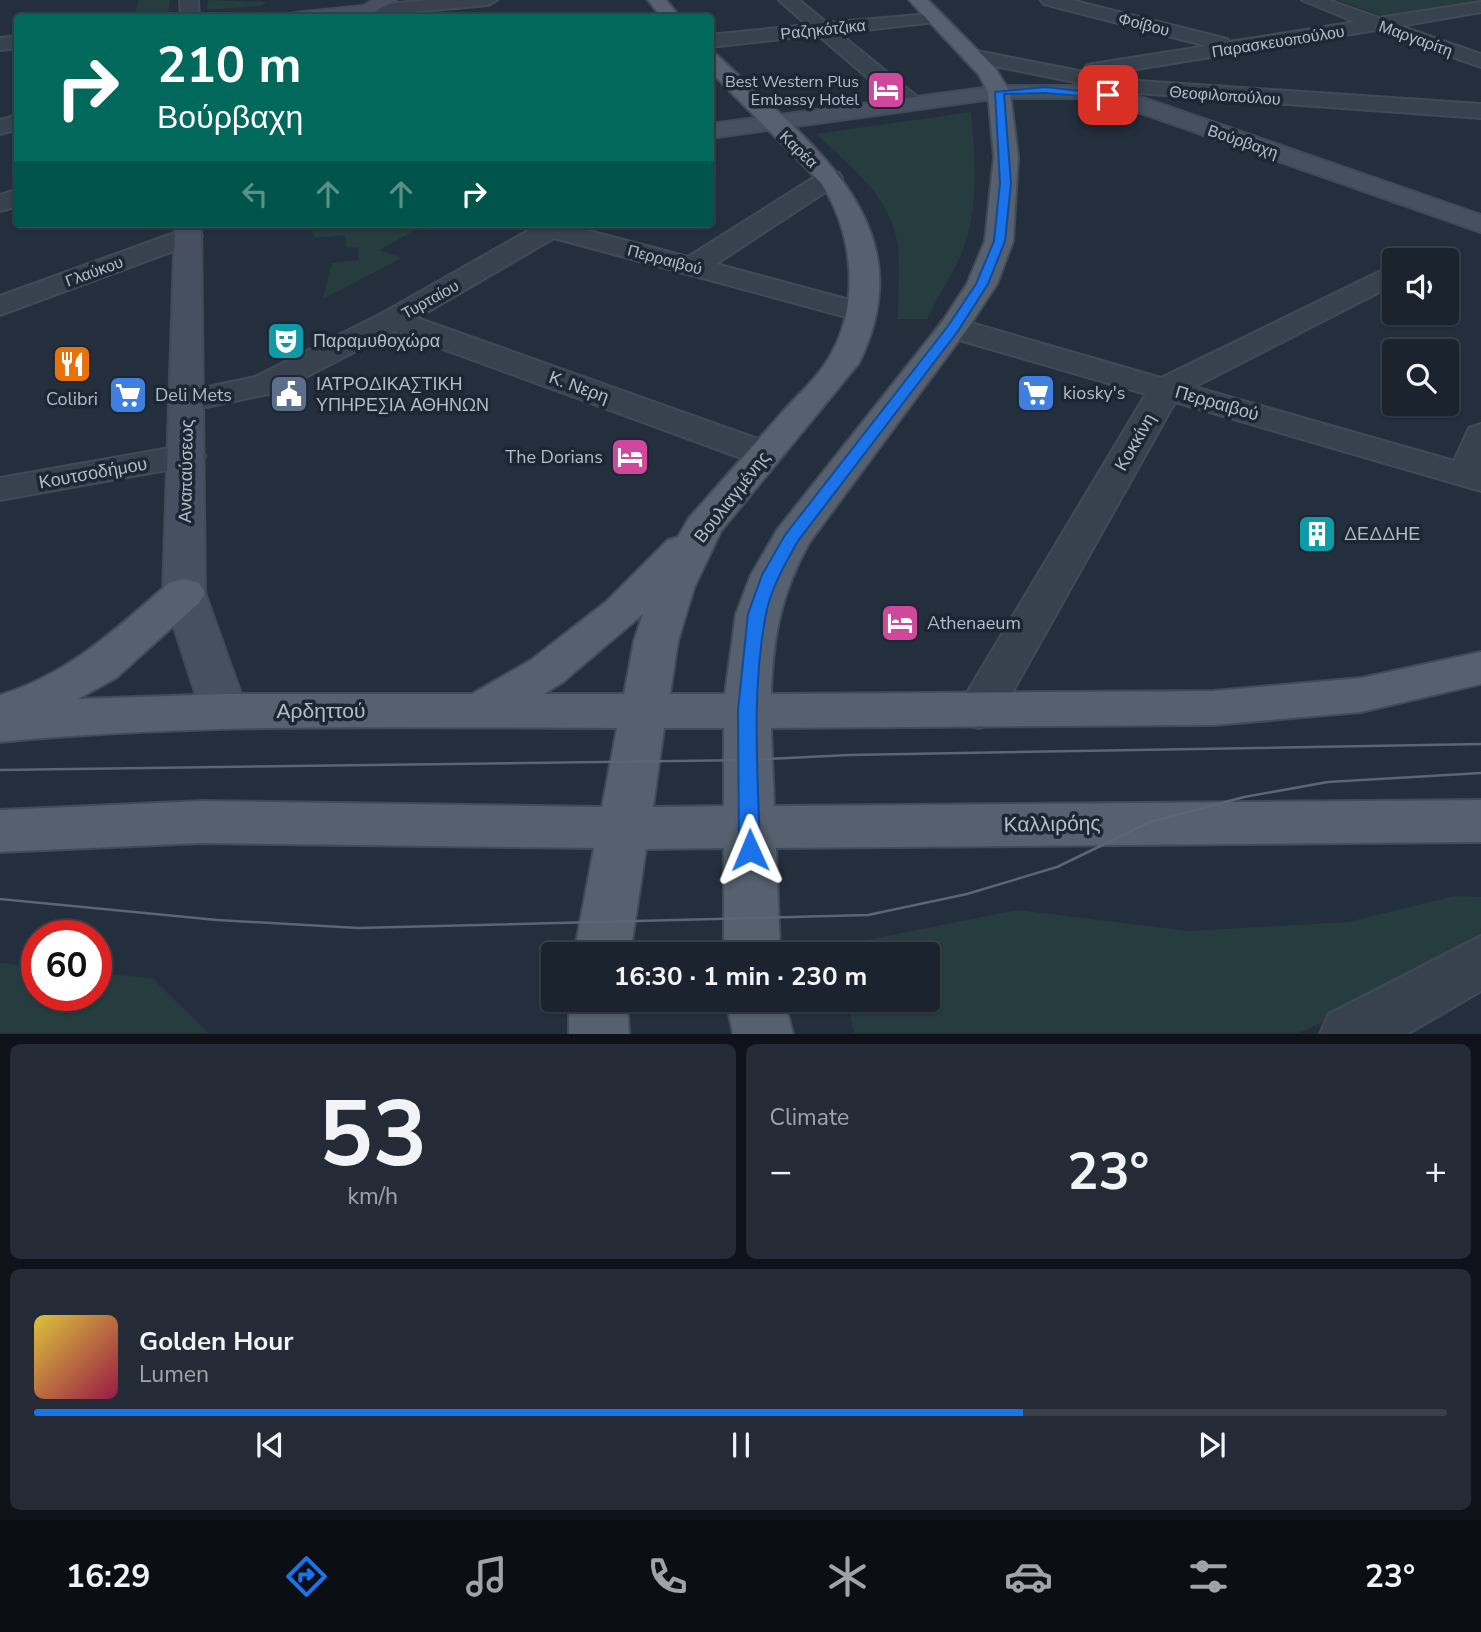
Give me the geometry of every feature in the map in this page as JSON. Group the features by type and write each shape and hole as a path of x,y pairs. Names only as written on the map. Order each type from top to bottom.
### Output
{"main road":[{"path":"657,0 669,14"},
{"path":"752,942 747,710 757,614 771,575 791,539 953,328 982,284 999,241 1006,158 999,92 988,72 926,8"},
{"name":"Καρέα","path":"714,63 830,178 845,200 858,229 863,267 861,312"},
{"name":"Βουλιαγμένης","path":"604,942 656,641 685,561 703,527 843,363 852,348 861,312"},
{"path":"480,711 547,671 622,611 703,527"},
{"path":"0,712 39,700 100,667 184,593"},
{"path":"643,711 1214,708 1361,695 1481,668"},
{"name":"Αρδηττού","path":"0,724 107,714 224,711 643,711"},
{"name":"Καλλιρόης","path":"623,828 1481,821"},
{"path":"0,831 202,822 623,828"},
{"path":"598,1012 599,1034"},
{"path":"758,1012 763,1034"}],"street":[{"path":"367,11 387,0"},
{"path":"336,14 431,11 488,0"},
{"path":"789,0 912,104"},
{"name":"Φοίβου","path":"1050,0 1239,47"},
{"name":"Μαργαρίτη","path":"1311,0 1481,61"},
{"name":"Παρασκευοπούλου","path":"1078,79 1103,68 1481,7"},
{"name":"Ραζηκότζικα","path":"714,41 823,29 926,8"},
{"name":"Θεοφιλοπούλου","path":"972,56 1078,79 1197,93 1481,111"},
{"name":"Βούρβαχη","path":"714,130 999,92 1045,90 1108,95 1477,219"},
{"name":"Καρέα","path":"694,266 830,178"},
{"name":"Τυρταίου","path":"187,401 265,385 392,320 547,228"},
{"name":"Περραιβού","path":"553,228 861,312"},
{"name":"Γλαύκου","path":"0,306 188,230"},
{"name":"Αναπαύσεως","path":"188,230 184,593 224,711"},
{"path":"1166,388 1382,280"},
{"name":"Κ. Νερη","path":"392,320 765,454"},
{"name":"Περραιβού","path":"953,328 1474,478"},
{"name":"Κοκκίνη","path":"979,711 1166,388"},
{"path":"1474,478 1481,435"},
{"name":"Κουτσοδήμου","path":"0,489 187,456"},
{"path":"1350,1034 1481,962"}],"green space":[{"path":"139,0 170,0 168,13 135,14"},
{"path":"208,0 267,2 261,6 207,10"},
{"path":"1338,0 1481,0 1481,3 1388,18"},
{"path":"971,112 974,197 964,247 927,319 898,319 898,247 887,213 868,184 816,134"},
{"path":"312,228 430,228 424,231 417,229 379,250 402,258 323,299 332,263 359,260 358,247 346,248 345,235 314,238"},
{"path":"1454,896 1481,897 1481,955 1298,1033 854,1033 850,1012 940,1012 940,942 857,942 1017,910 1188,931 1348,922"},
{"path":"0,963 21,965 21,1011 112,1011 112,974 152,978 208,1033 0,1033"}],"tram line":[{"path":"0,770 749,760 849,755 1481,744"},
{"path":"0,899 217,920 358,928 868,915 967,894 1057,867 1150,822 1244,797 1328,782 1481,773"}],"place":[{"name":"Best Western Plus Embassy Hotel","path":"886,90"},
{"name":"Παραμυθοχώρα","path":"286,341"},
{"name":"Colibri","path":"72,364"},
{"name":"kiosky's","path":"1036,393"},
{"name":"ΙΑΤΡΟΔΙΚΑΣΤΙΚΗ ΥΠΗΡΕΣΙΑ ΑΘΗΝΩΝ","path":"289,394"},
{"name":"Deli Mets","path":"128,395"},
{"name":"The Dorians","path":"630,457"},
{"name":"ΔΕΔΔΗΕ","path":"1317,534"},
{"name":"Athenaeum","path":"900,623"}],"route":[{"path":"750,850 747,710 757,614 771,575 791,539 953,328 982,284 999,241 1006,183 999,92 1045,90 1108,95"}]}
